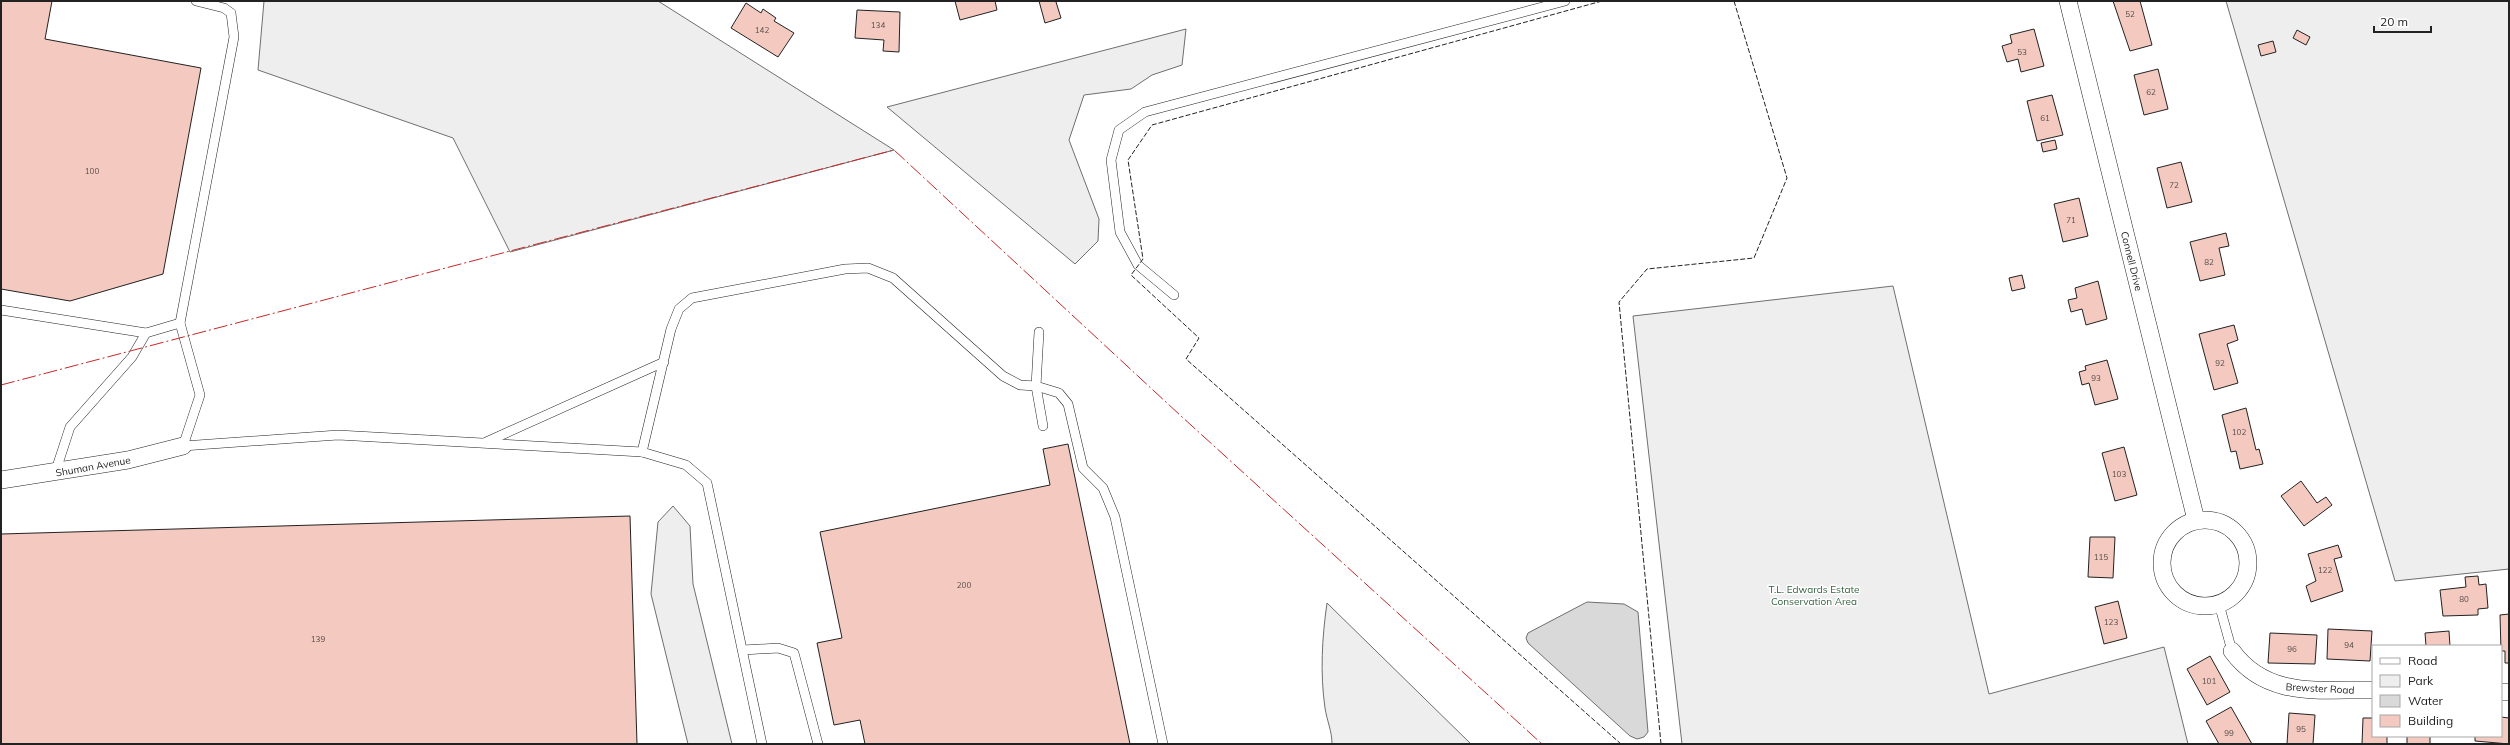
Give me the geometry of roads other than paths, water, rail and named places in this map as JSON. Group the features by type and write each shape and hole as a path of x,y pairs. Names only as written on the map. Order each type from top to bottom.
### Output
{"street":[{"name":"Connell Drive","path":"2068,1 2196,520"},
{"name":"Shuman Avenue","path":"1,480 55,473 128,460 183,446"},
{"path":"2196,520 2220,522 2230,527 2245,546 2248,557 2245,580 2230,599 2219,604 2206,606 2194,605 2182,600 2169,586 2162,568 2162,555 2166,543 2174,532 2184,525 2196,520"},
{"name":"Brewster Road","path":"2232,651 2243,666 2274,684 2305,689 2372,690"}],"lane":[{"path":"196,1 224,8 231,13 234,37 180,323 200,395 183,446 338,435 642,452 686,465 707,483 762,744"},
{"path":"1174,295 1138,265 1120,232 1111,160 1119,130 1145,112 1565,1"},
{"path":"642,452 664,362 679,309 692,298 844,268 868,268 893,278 1004,376 1020,385 1036,386 1059,393 1068,404 1083,468 1103,488 1115,517 1162,744"},
{"path":"1,310 146,333 180,323"},
{"path":"1039,332 1036,386 1043,426"},
{"path":"55,473 70,427 132,357 146,333"},
{"path":"485,443 664,362"},
{"path":"2219,604 2232,651"},
{"path":"743,650 778,648 794,653 818,744"}],"water":[{"path":"1587,602 1624,604 1638,612 1648,732 1644,737 1637,739 1630,736 1528,643 1526,638 1528,633"}],"park label":[{"name":"T.L. Edwards Estate Conservation Area","path":"1814,594"}]}
